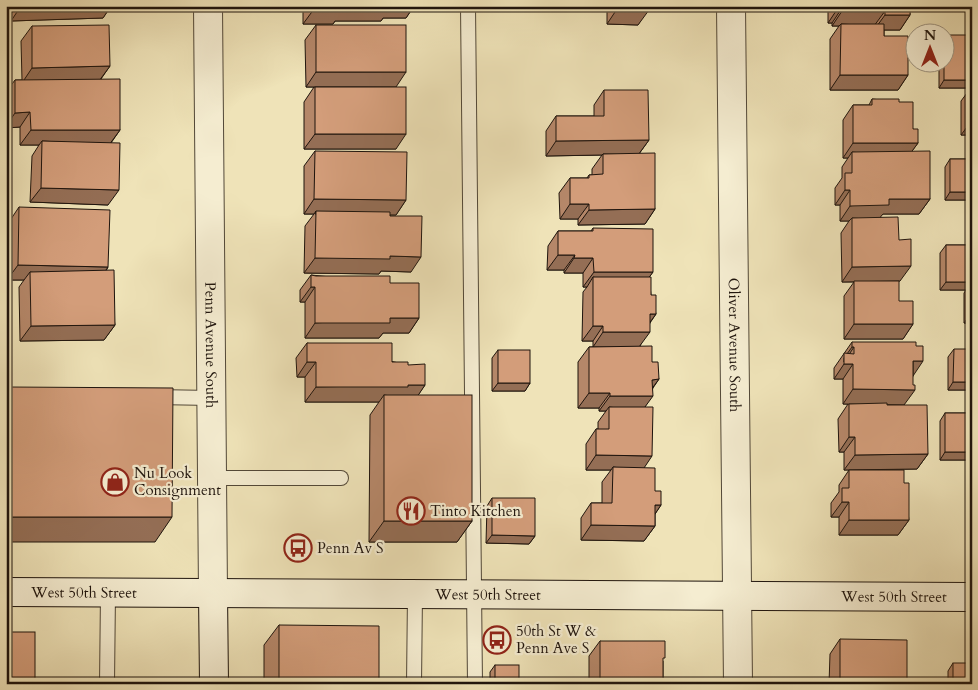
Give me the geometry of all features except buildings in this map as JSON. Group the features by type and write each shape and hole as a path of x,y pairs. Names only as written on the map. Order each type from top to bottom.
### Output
{"street":[{"name":"Penn Avenue South","path":"208,6 214,684"},
{"name":"Oliver Avenue South","path":"731,6 738,684"},
{"name":"West 50th Street","path":"6,592 972,597"}],"lane":[{"path":"468,6 474,684"},
{"path":"145,397 212,398"},
{"path":"212,478 341,478"},
{"path":"107,684 108,592"},
{"path":"414,684 415,594"}],"place":[{"name":"Nu Look Consignment","path":"115,482"},
{"name":"Tinto Kitchen","path":"411,511"},
{"name":"Penn Av S","path":"298,548"},
{"name":"50th St W & Penn Ave S","path":"497,640"}]}
